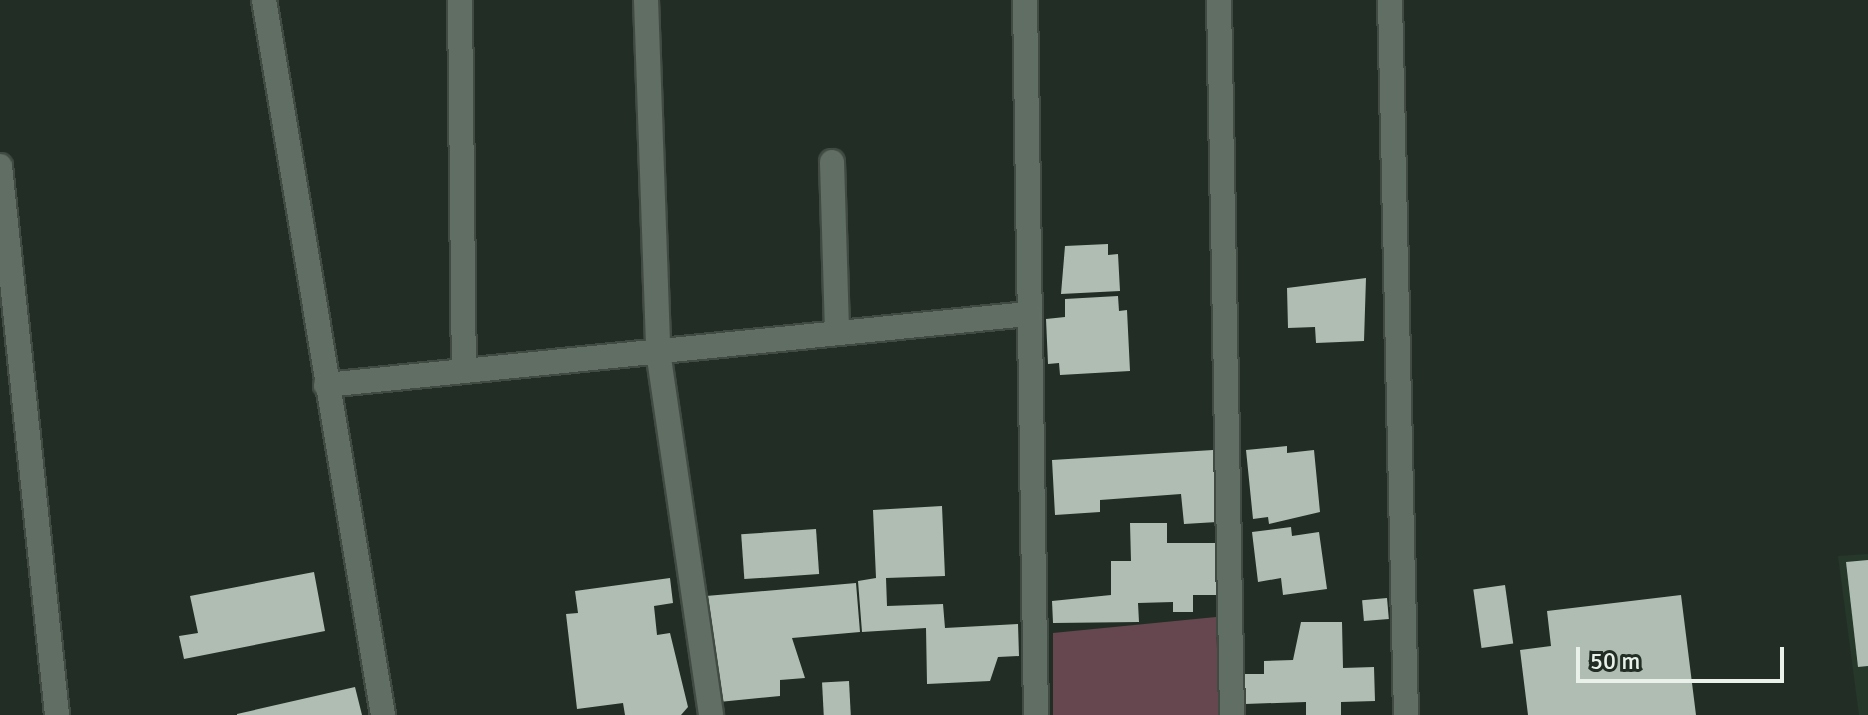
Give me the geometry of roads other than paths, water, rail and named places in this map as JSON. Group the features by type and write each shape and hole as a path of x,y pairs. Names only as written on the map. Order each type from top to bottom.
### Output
{"street":[{"path":"264,0 383,715"},
{"path":"460,0 464,367"},
{"path":"646,0 658,351 711,715"},
{"path":"1025,0 1036,715"},
{"path":"1219,0 1232,715"},
{"path":"1390,0 1406,715"},
{"path":"832,162 837,331"},
{"path":"0,166 57,715"},
{"path":"326,385 464,367 1028,314"}]}
